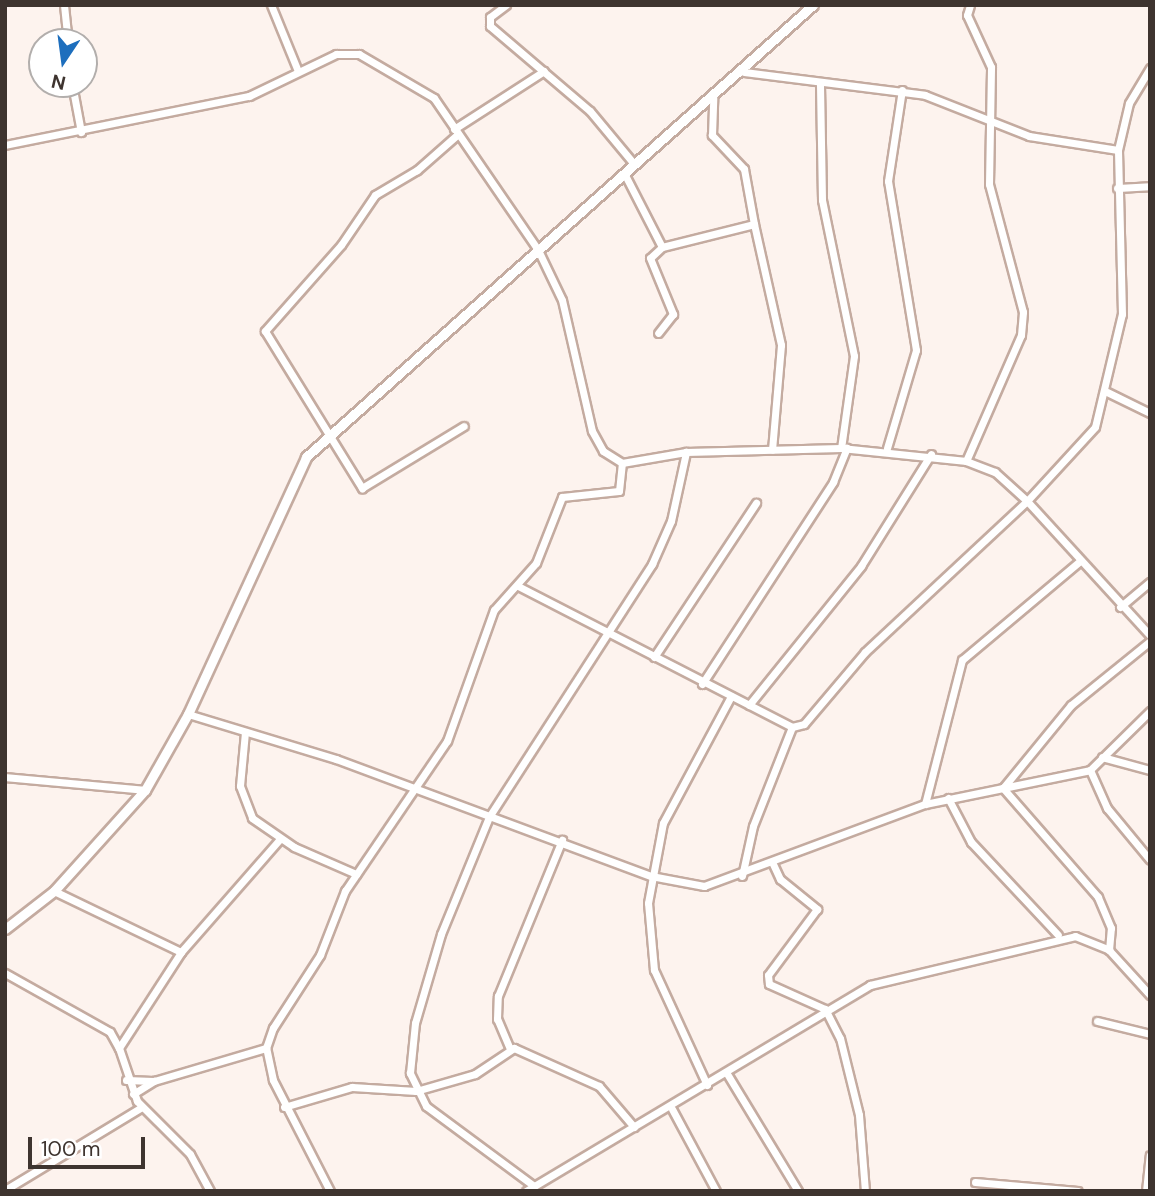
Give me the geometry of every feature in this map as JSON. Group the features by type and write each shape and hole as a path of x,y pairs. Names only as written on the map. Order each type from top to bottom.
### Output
{"street":[{"path":"64,5 66,28"},
{"path":"271,5 298,71"},
{"path":"506,5 488,23 596,118 634,164"},
{"path":"5,929 54,891 145,790 188,714 297,470 332,434 634,164 744,72 813,5"},
{"path":"966,461 1023,324 1018,282 989,184 991,67 967,15 970,5"},
{"path":"5,145 81,132 248,96 336,54 359,54 423,88 538,250 562,299 596,441 622,463 686,452 844,448 887,448 966,461 995,472 1027,501 1150,638 1071,705 1003,788"},
{"path":"518,586 702,684 792,727 804,724 865,652 1027,501 1091,433 1107,392 1122,314 1118,150 1129,103 1150,68"},
{"path":"464,426 362,488 332,434 268,341 268,321 312,280 375,195 417,170 456,131 544,71"},
{"path":"744,72 820,85 902,90 1059,144 1118,150"},
{"path":"702,684 833,482 844,448 854,356 822,200 820,85"},
{"path":"887,448 916,350 888,181 902,90"},
{"path":"75,98 81,132"},
{"path":"713,98 712,135 744,169 781,345 772,450"},
{"path":"624,173 662,247"},
{"path":"1117,188 1150,186"},
{"path":"658,333 673,314 650,258 662,247 754,224"},
{"path":"1107,392 1150,413"},
{"path":"686,452 661,547 608,636 544,724 489,817 441,934 415,1023 410,1050 416,1091 426,1106 530,1189 634,1127 672,1109 825,1009 870,985 1058,935 1089,939 1109,950 1150,995"},
{"path":"749,705 862,566 931,454"},
{"path":"133,1094 154,1081 266,1048 320,955 356,874 447,741 494,610 518,586 545,547 562,497 619,491 622,463"},
{"path":"654,657 756,503"},
{"path":"925,804 962,660 1080,561"},
{"path":"1120,607 1150,582"},
{"path":"707,1085 654,970 651,876 677,792 731,696"},
{"path":"188,714 562,840 651,876 704,886 742,876 925,804 1090,770 1150,711"},
{"path":"742,876 753,826 792,727"},
{"path":"245,732 240,786 246,808 280,839 356,874"},
{"path":"1102,757 1150,771"},
{"path":"1090,770 1107,808 1150,860"},
{"path":"5,777 145,790"},
{"path":"1003,788 1098,897 1111,928 1109,950"},
{"path":"948,798 971,842 1058,935"},
{"path":"119,1048 181,952 280,839"},
{"path":"510,1049 497,1019 500,986 562,840"},
{"path":"772,864 780,880 817,909 768,975 769,984 825,1009 854,1089 865,1191"},
{"path":"54,891 181,952"},
{"path":"5,973 110,1032 119,1048 126,1080 133,1094 142,1107 191,1154 210,1191"},
{"path":"1097,1021 1150,1034"},
{"path":"266,1048 284,1107 330,1191"},
{"path":"284,1107 352,1087 416,1091 475,1074 510,1049"},
{"path":"510,1049 564,1065 599,1086 634,1127"},
{"path":"726,1072 798,1191"},
{"path":"126,1080 154,1081"},
{"path":"5,1190 142,1107"},
{"path":"672,1109 716,1191"},
{"path":"1146,1191 1150,1155"},
{"path":"975,1182 1078,1191"}]}
